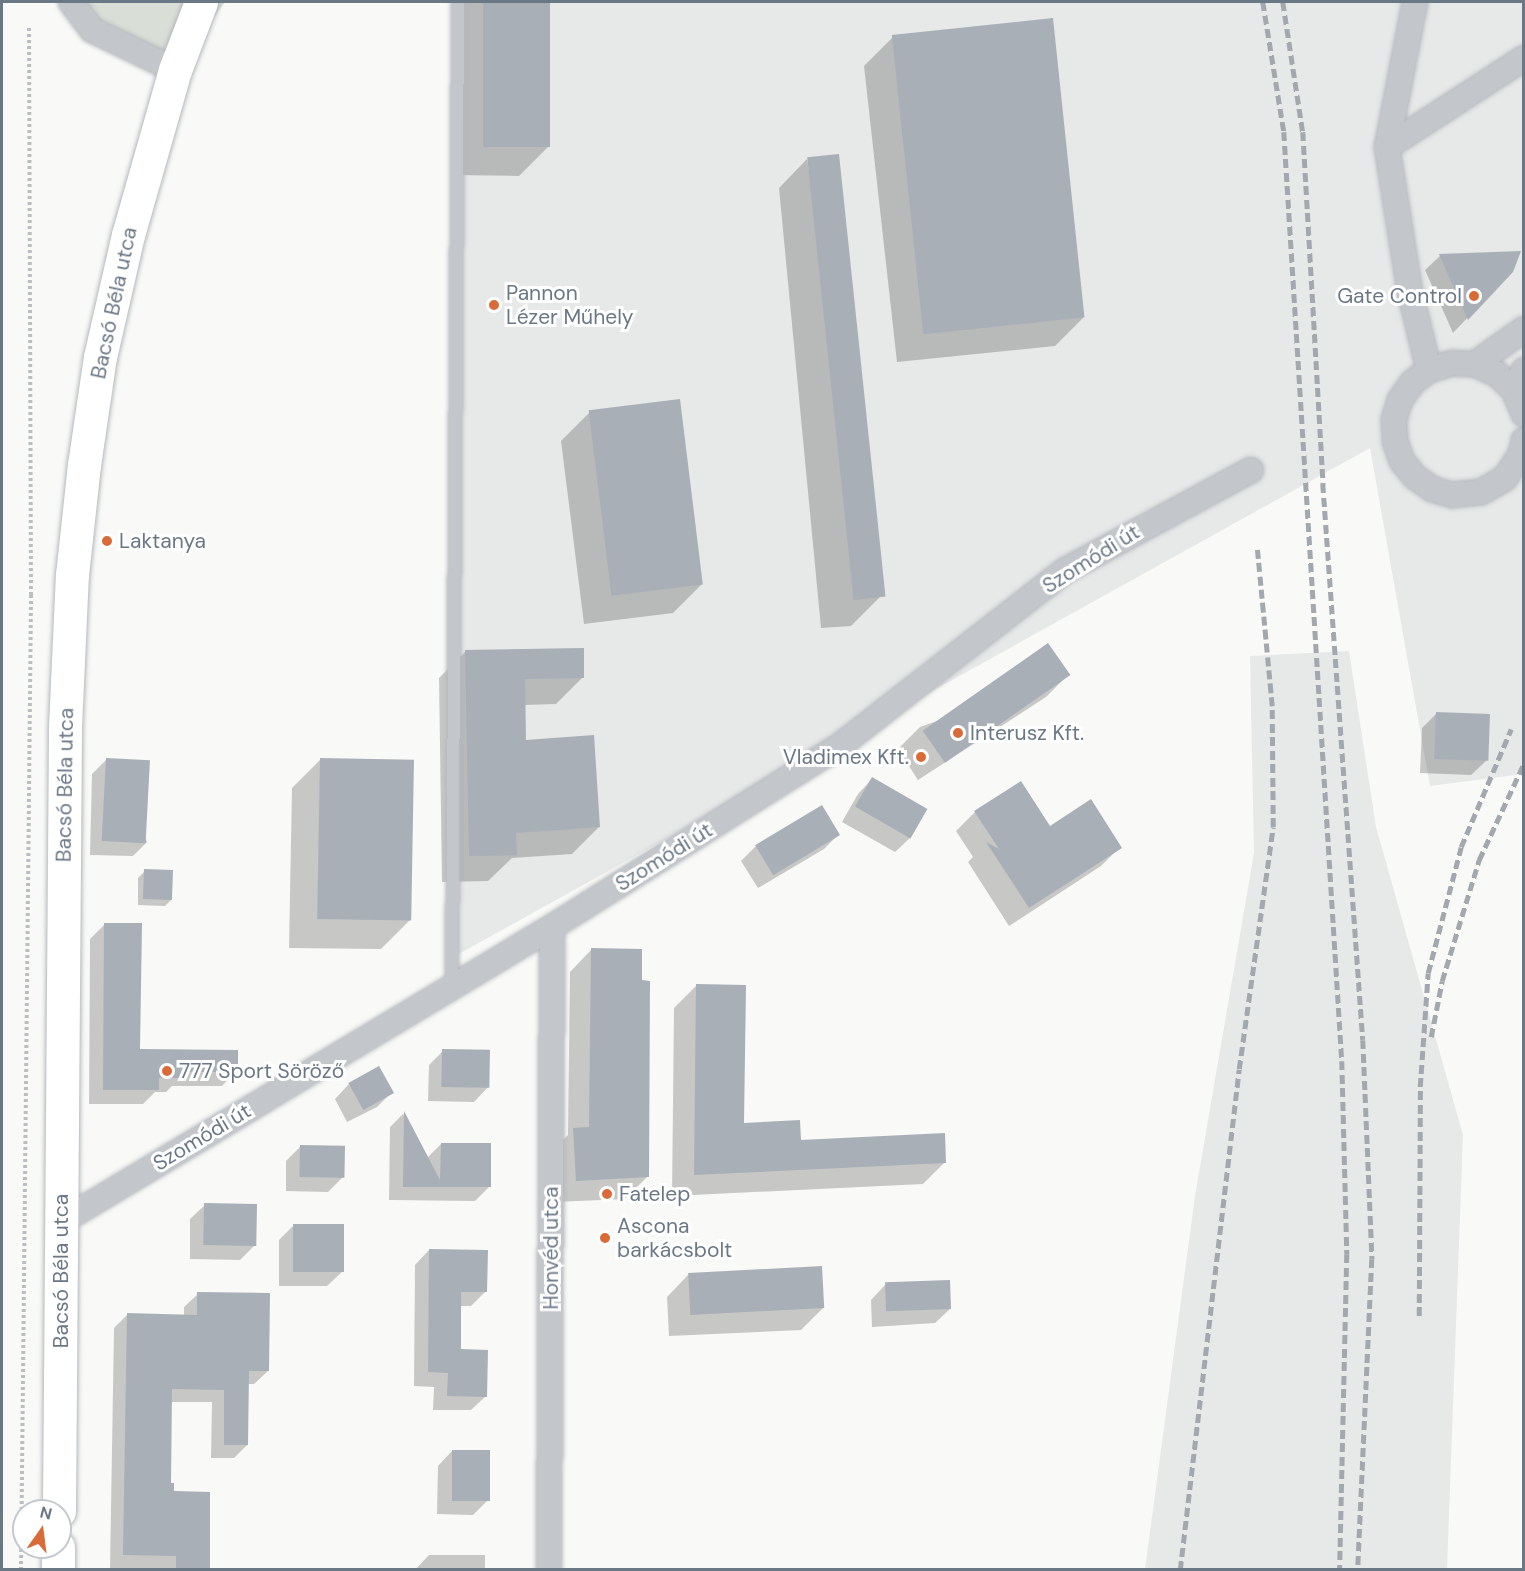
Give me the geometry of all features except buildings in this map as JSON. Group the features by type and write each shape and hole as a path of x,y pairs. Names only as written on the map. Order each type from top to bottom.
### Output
{"main road":[{"path":"175,70 201,2"},
{"name":"Bacsó Béla utca","path":"59,1499 65,727 72,575 84,465 100,357 128,235 175,70"}],"street":[{"path":"71,2 92,30 175,70"},
{"path":"1415,2 1387,147 1411,302 1429,370"},
{"path":"1387,147 1524,58"},
{"path":"1475,364 1524,330"},
{"path":"1524,414 1519,380 1497,374 1475,364 1452,363 1429,370 1412,383 1400,400 1394,420 1395,441 1402,461 1415,477 1432,489 1452,495 1481,492 1505,478 1521,454 1524,440"},
{"name":"Szomódi út","path":"61,1222 552,927 840,745 1066,570 1251,470"},
{"name":"Honvéd utca","path":"549,1569 552,927"}],"lane":[{"path":"452,987 458,2"}],"path":[{"path":"21,1569 31,595 29,26"}],"shaded area":[{"path":"71,2 225,2 175,70"},
{"path":"464,2 1523,2 1523,774 1430,786 1370,448 457,955"},
{"path":"1349,651 1376,827 1463,1135 1447,1569 1145,1569 1195,1196 1254,853 1250,656"}],"railway":[{"path":"1263,2 1284,132 1342,1061 1347,1254 1340,1570"},
{"path":"1283,2 1303,132 1323,484 1363,1040 1372,1259 1358,1570"},
{"path":"1180,1570 1239,1069 1273,827 1272,706 1257,548"},
{"path":"1419,1316 1420,1087 1428,973 1461,847 1511,729"},
{"path":"1431,1037 1442,981 1479,860 1524,763"}],"place":[{"name":"Gate Control","path":"1474,296"},
{"name":"Pannon Lézer Műhely","path":"494,305"},
{"name":"Laktanya","path":"107,541"},
{"name":"Interusz Kft.","path":"958,733"},
{"name":"Vladimex Kft.","path":"921,757"},
{"name":"777 Sport Söröző","path":"167,1071"},
{"name":"Fatelep","path":"607,1194"},
{"name":"Ascona barkácsbolt","path":"605,1238"}]}
